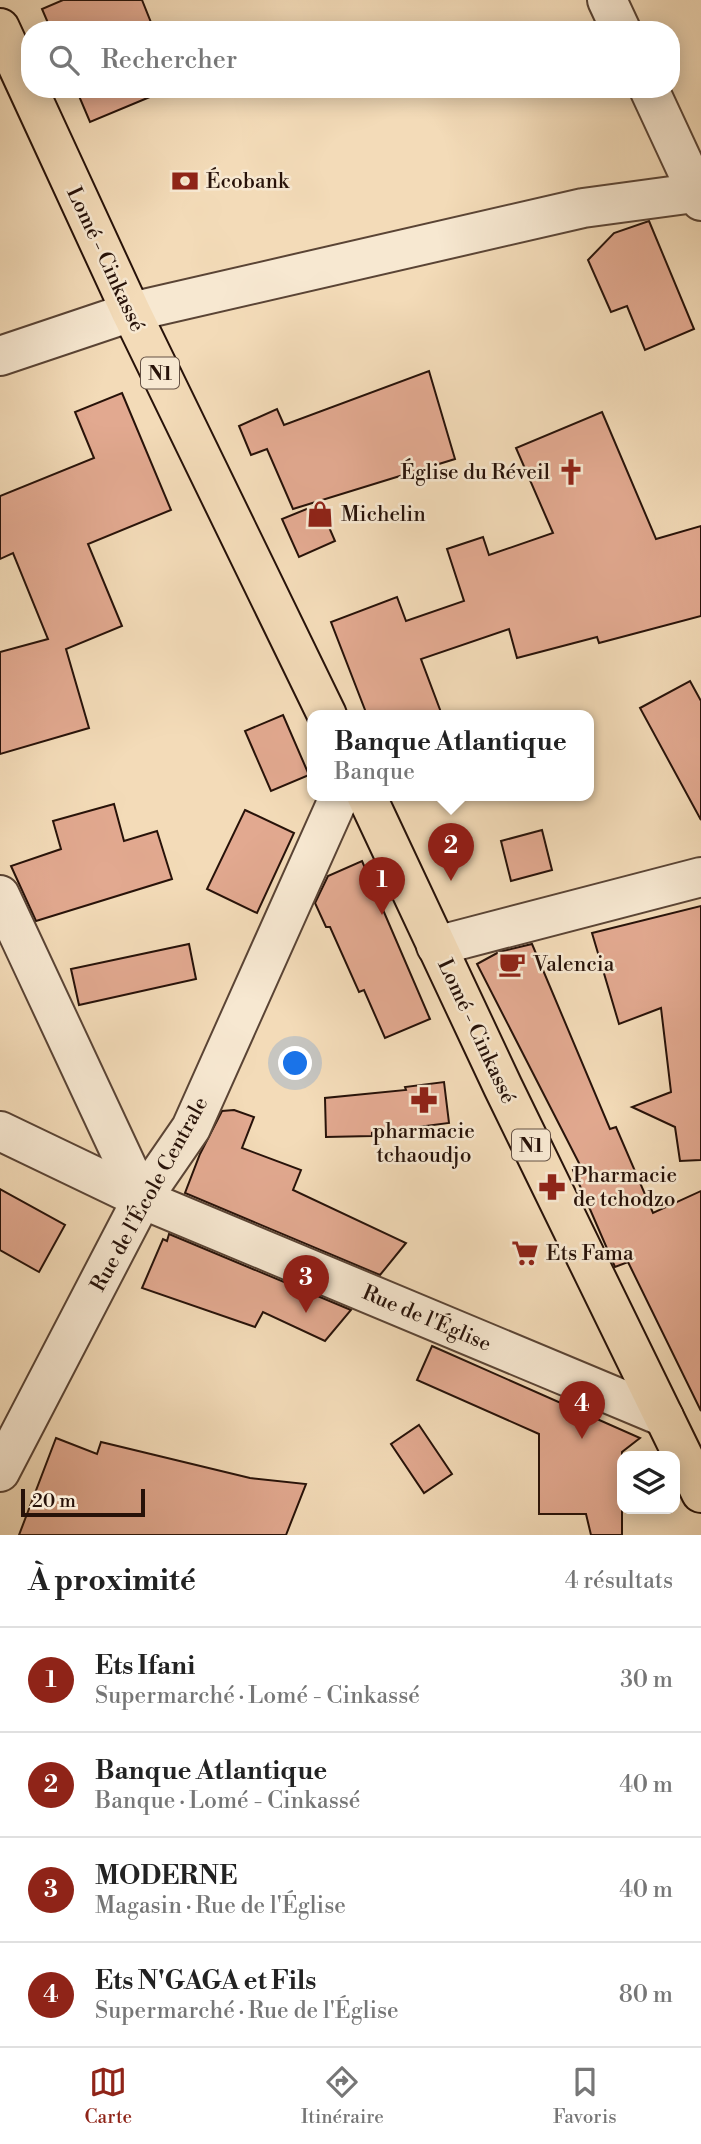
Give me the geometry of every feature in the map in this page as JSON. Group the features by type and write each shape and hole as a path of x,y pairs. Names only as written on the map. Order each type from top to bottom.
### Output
{"highway":[{"name":"Lomé - Cinkassé","path":"0,27 21,73"},
{"name":"Lomé - Cinkassé","path":"33,98 131,313 325,710"},
{"name":"Lomé - Cinkassé","path":"369,801 436,946 701,1493"}],"street":[{"path":"607,0 617,21"},
{"path":"0,356 131,313 583,208 699,195 653,98"},
{"name":"Rue de l'École Centrale","path":"0,1472 142,1199 191,1128 337,801"},
{"path":"436,946 701,877"},
{"path":"0,895 142,1199"},
{"name":"Rue de l'Église","path":"0,1132 142,1199 664,1417"}],"building":[{"path":"63,0 142,0 150,21 47,21 42,9"},
{"path":"80,98 147,98 90,122"},
{"path":"649,221 694,329 645,350 627,306 611,312 588,260 614,233"},
{"path":"429,371 455,459 293,509 267,449 251,455 239,426 277,409 284,425"},
{"path":"122,393 171,510 88,544 122,626 66,649 89,728 0,754 0,652 48,639 13,553 0,559 0,496 94,458 75,412"},
{"path":"602,412 656,539 701,526 701,616 599,643 597,637 517,658 509,629 421,659 440,710 365,710 331,622 397,597 406,621 464,601 447,549 483,537 489,555 553,533 516,448"},
{"path":"319,504 335,541 299,557 282,519"},
{"path":"690,681 701,701 701,820 640,708"},
{"path":"283,715 307,776 271,791 245,731"},
{"path":"114,804 124,841 157,831 172,879 36,921 11,866 61,849 53,821"},
{"path":"245,810 294,833 257,913 207,889"},
{"path":"542,830 552,870 511,881 501,841"},
{"path":"362,861 430,1019 385,1038 364,990 359,992 330,927 326,927 315,903 328,876"},
{"path":"701,906 701,1160 680,1161 675,1127 632,1107 671,1092 661,1008 619,1024 592,933"},
{"path":"189,944 196,979 79,1005 71,969"},
{"path":"532,944 610,1129 616,1127 653,1213 701,1191 701,1411 628,1262 615,1267 573,1170 581,1167 477,964 499,952"},
{"path":"444,1082 449,1123 372,1133 372,1136 326,1137 325,1098 406,1090 405,1087"},
{"path":"234,1110 254,1117 242,1148 301,1170 293,1190 406,1243 380,1275 185,1193 200,1154 222,1111"},
{"path":"0,1189 65,1225 39,1272 0,1250"},
{"path":"169,1234 351,1310 325,1341 263,1312 255,1327 142,1288 163,1239 167,1241"},
{"path":"432,1346 640,1438 623,1451 617,1451 617,1514 622,1514 622,1535 591,1535 586,1514 539,1514 539,1434 417,1380"},
{"path":"419,1425 452,1474 424,1493 391,1444"},
{"path":"56,1438 97,1454 101,1442 250,1478 306,1484 286,1535 19,1535"}],"place":[{"name":"Écobank","path":"185,181"},
{"name":"Église du Réveil","path":"571,472"},
{"name":"Michelin","path":"320,514"},
{"name":"Banque Atlantique","path":"451,881"},
{"name":"Ets Ifani","path":"382,915"},
{"name":"Valencia","path":"512,964"},
{"name":"pharmacie tchaoudjo","path":"424,1100"},
{"name":"Pharmacie de tchodzo","path":"552,1187"},
{"name":"Ets Fama","path":"525,1253"},
{"name":"MODERNE","path":"306,1313"},
{"name":"Ets N'GAGA et Fils","path":"582,1439"}]}
